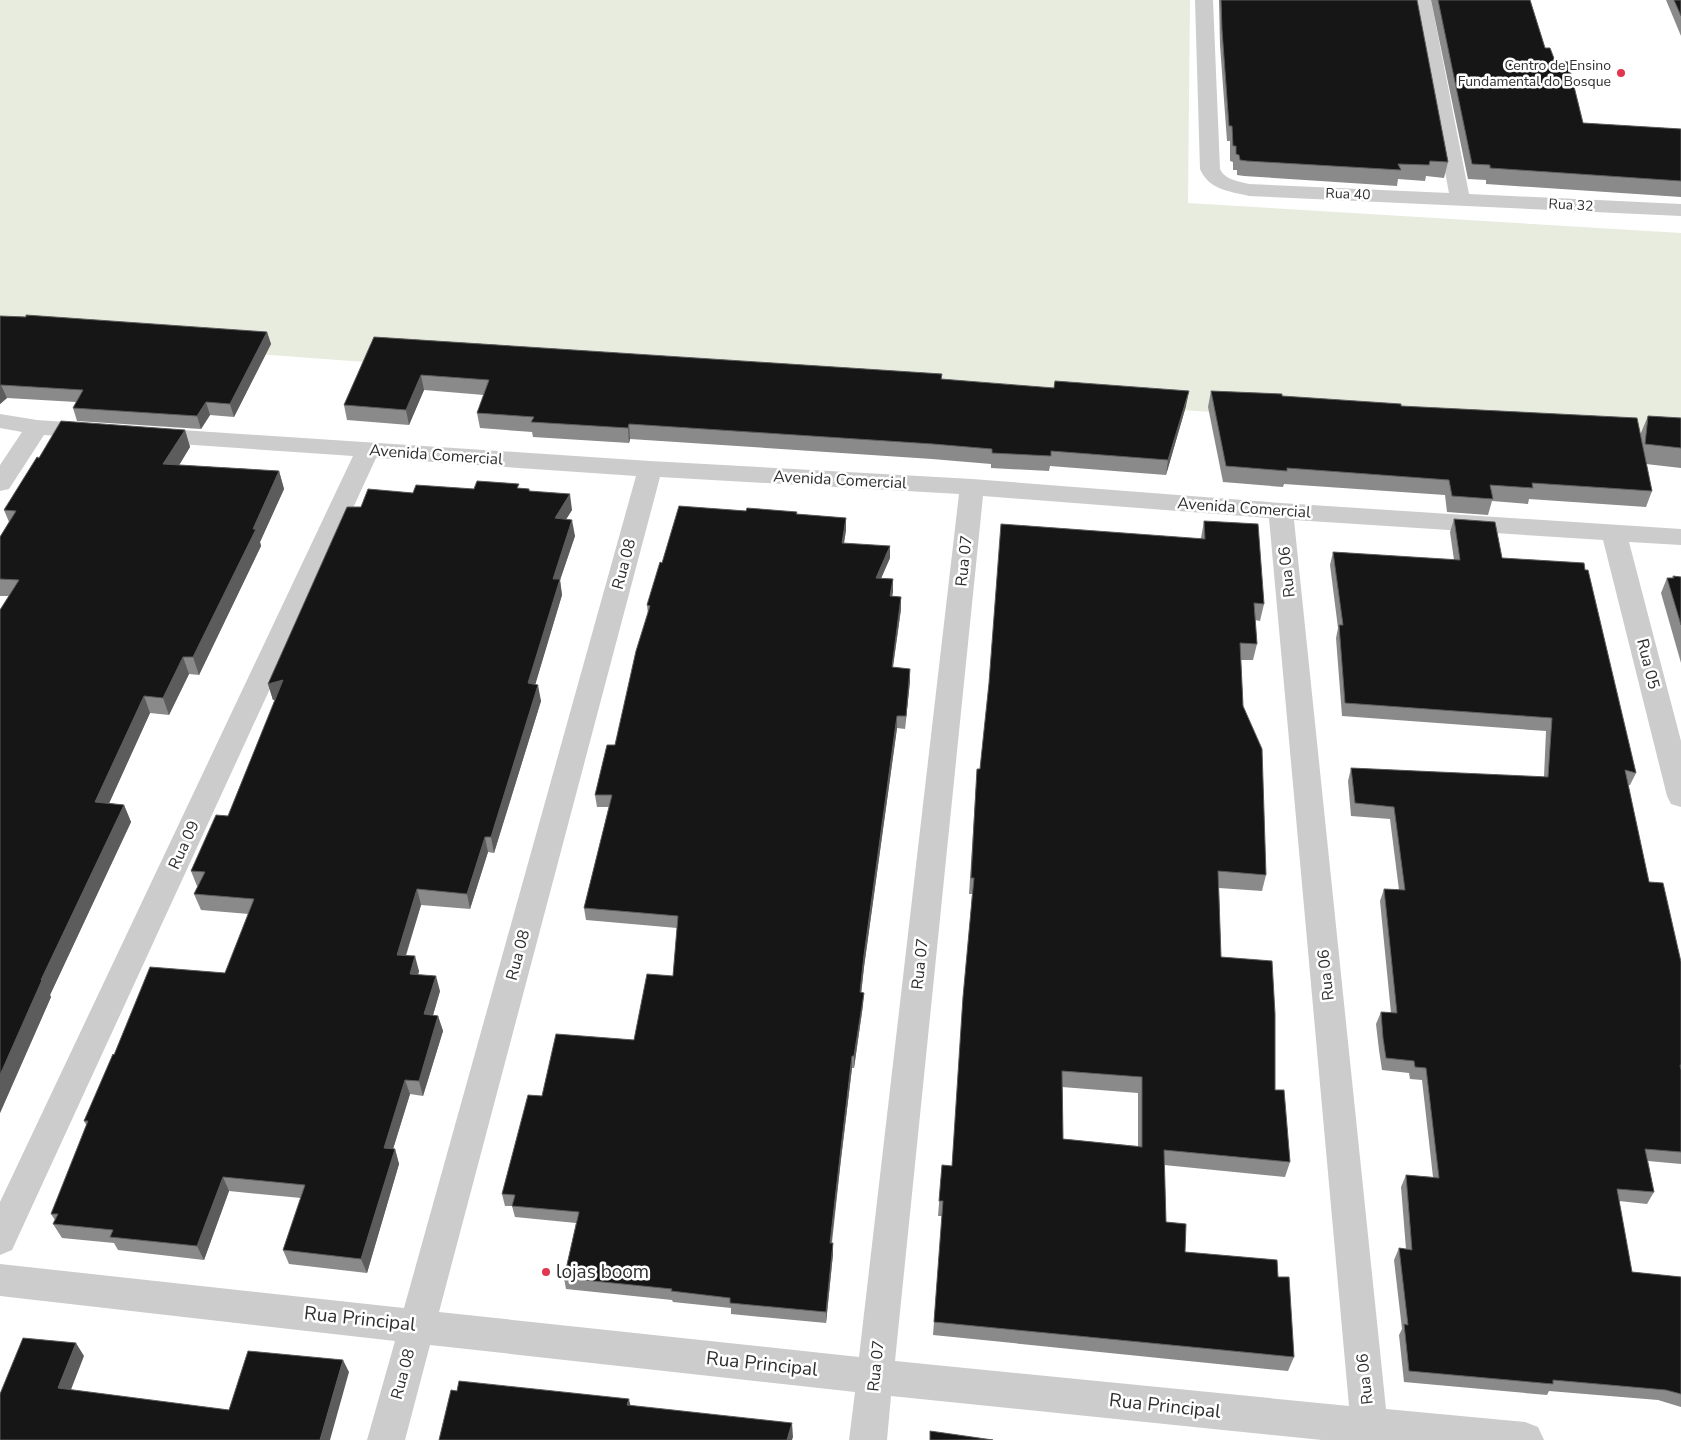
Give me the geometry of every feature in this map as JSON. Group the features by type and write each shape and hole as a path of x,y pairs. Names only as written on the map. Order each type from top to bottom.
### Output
{"street":[{"name":"Rua 40","path":"1204,0 1210,137 1209,161 1210,169 1219,181 1235,188 1249,190 1460,199"},
{"path":"1422,0 1460,199"},
{"name":"Rua 32","path":"1460,199 1681,210"},
{"name":"Avenida Comercial","path":"0,421 37,427 120,433 650,469 972,488 1281,511 1681,537"},
{"path":"0,483 37,427"},
{"name":"Rua 09","path":"0,1239 368,450"},
{"name":"Rua 08","path":"386,1440 650,469"},
{"name":"Rua 07","path":"868,1440 972,488"},
{"name":"Rua 06","path":"1281,511 1370,1433"},
{"name":"Rua 05","path":"1614,533 1681,796"},
{"name":"Rua Principal","path":"0,1280 874,1376 1370,1433 1525,1440"}],"shaded area":[{"path":"0,0 1190,0 1188,203 1681,233 1681,442 1384,422 351,361 0,335"}],"building":[{"path":"1221,0 1417,0 1448,162 1430,161 1429,165 1398,164 1401,170 1240,160 1239,155 1236,154 1236,146 1233,146 1232,126 1229,126"},
{"path":"1438,0 1530,0 1545,48 1550,48 1555,61 1568,62 1583,123 1681,129 1681,181 1490,168 1490,165 1472,164"},
{"path":"1674,0 1681,0 1681,16"},
{"path":"26,315 267,332 230,404 206,402 197,416 73,408 83,390 0,386 0,316 26,317"},
{"path":"374,337 942,374 941,379 1054,388 1055,381 1189,391 1168,460 1051,451 1051,456 992,453 992,449 933,444 629,424 628,428 531,422 534,417 477,413 489,380 421,375 406,410 344,405"},
{"path":"1211,391 1282,394 1282,396 1401,404 1401,406 1637,418 1652,491 1532,483 1533,488 1490,485 1493,499 1452,496 1449,480 1287,468 1287,471 1226,466"},
{"path":"1648,416 1681,418 1681,448 1645,444"},
{"path":"61,421 185,430 163,464 279,471 253,529 256,529 193,657 183,657 163,698 144,696 95,802 124,805 41,980 0,1075 0,610 19,580 0,579 0,537 16,511 4,510"},
{"path":"477,481 519,484 517,488 529,489 529,491 570,494 555,518 572,520 553,579 560,579 528,683 538,685 491,837 485,837 467,894 417,889 397,955 415,956 410,974 436,976 424,1014 438,1016 419,1081 405,1080 384,1148 395,1149 361,1259 283,1250 305,1185 223,1177 197,1246 110,1237 113,1230 53,1224 58,1214 51,1214 88,1121 84,1121 114,1055 150,967 225,973 254,899 194,894 205,872 191,871 216,815 228,816 283,680 268,684 347,507 361,507 368,489 413,493 416,485 474,489"},
{"path":"679,506 746,511 747,508 846,518 842,543 890,546 876,578 893,579 890,596 901,597 892,667 910,669 906,716 897,716 864,955 860,992 864,993 854,1056 852,1056 841,1148 830,1243 833,1243 826,1312 730,1303 730,1298 671,1291 672,1289 564,1278 579,1212 512,1206 515,1195 502,1194 528,1095 542,1096 556,1034 634,1040 647,974 673,976 678,916 584,908 612,795 595,795 607,745 615,745 636,651 650,606 647,605"},
{"path":"1454,519 1495,522 1502,558 1584,563 1585,570 1588,570 1636,773 1625,770 1649,882 1663,883 1681,962 1681,1152 1645,1149 1654,1192 1617,1189 1632,1272 1681,1277 1681,1394 1666,1390 1553,1380 1553,1384 1409,1371 1404,1324 1408,1325 1399,1248 1412,1250 1406,1175 1439,1178 1426,1068 1415,1067 1414,1061 1386,1058 1383,1038 1381,1012 1397,1013 1384,889 1405,890 1394,807 1355,803 1351,768 1548,777 1552,718 1345,703 1339,625 1343,625 1333,552 1460,560"},
{"path":"1204,521 1258,524 1264,604 1254,603 1257,644 1240,643 1243,706 1262,749 1266,875 1218,871 1221,957 1272,961 1275,1014 1275,1090 1284,1090 1290,1162 1164,1150 1166,1222 1186,1224 1185,1252 1277,1260 1278,1277 1289,1277 1294,1357 934,1322 943,1201 939,1201 942,1165 952,1166 963,997 974,878 971,878 977,769 980,769 989,683 1001,524 1205,539","holes":["1062,1071 1142,1077 1142,1147 1063,1139"]},
{"path":"1673,576 1681,577 1681,625 1667,578 1674,578"},
{"path":"23,1338 76,1343 58,1388 229,1410 248,1351 343,1360 320,1440 0,1440 0,1394"},
{"path":"459,1381 629,1399 627,1405 792,1423 787,1440 439,1440 451,1390 457,1391"},
{"path":"930,1431 993,1440 930,1440"}],"place":[{"name":"Centro de Ensino Fundamental do Bosque","path":"1621,73"},
{"name":"lojas boom","path":"546,1272"}]}
